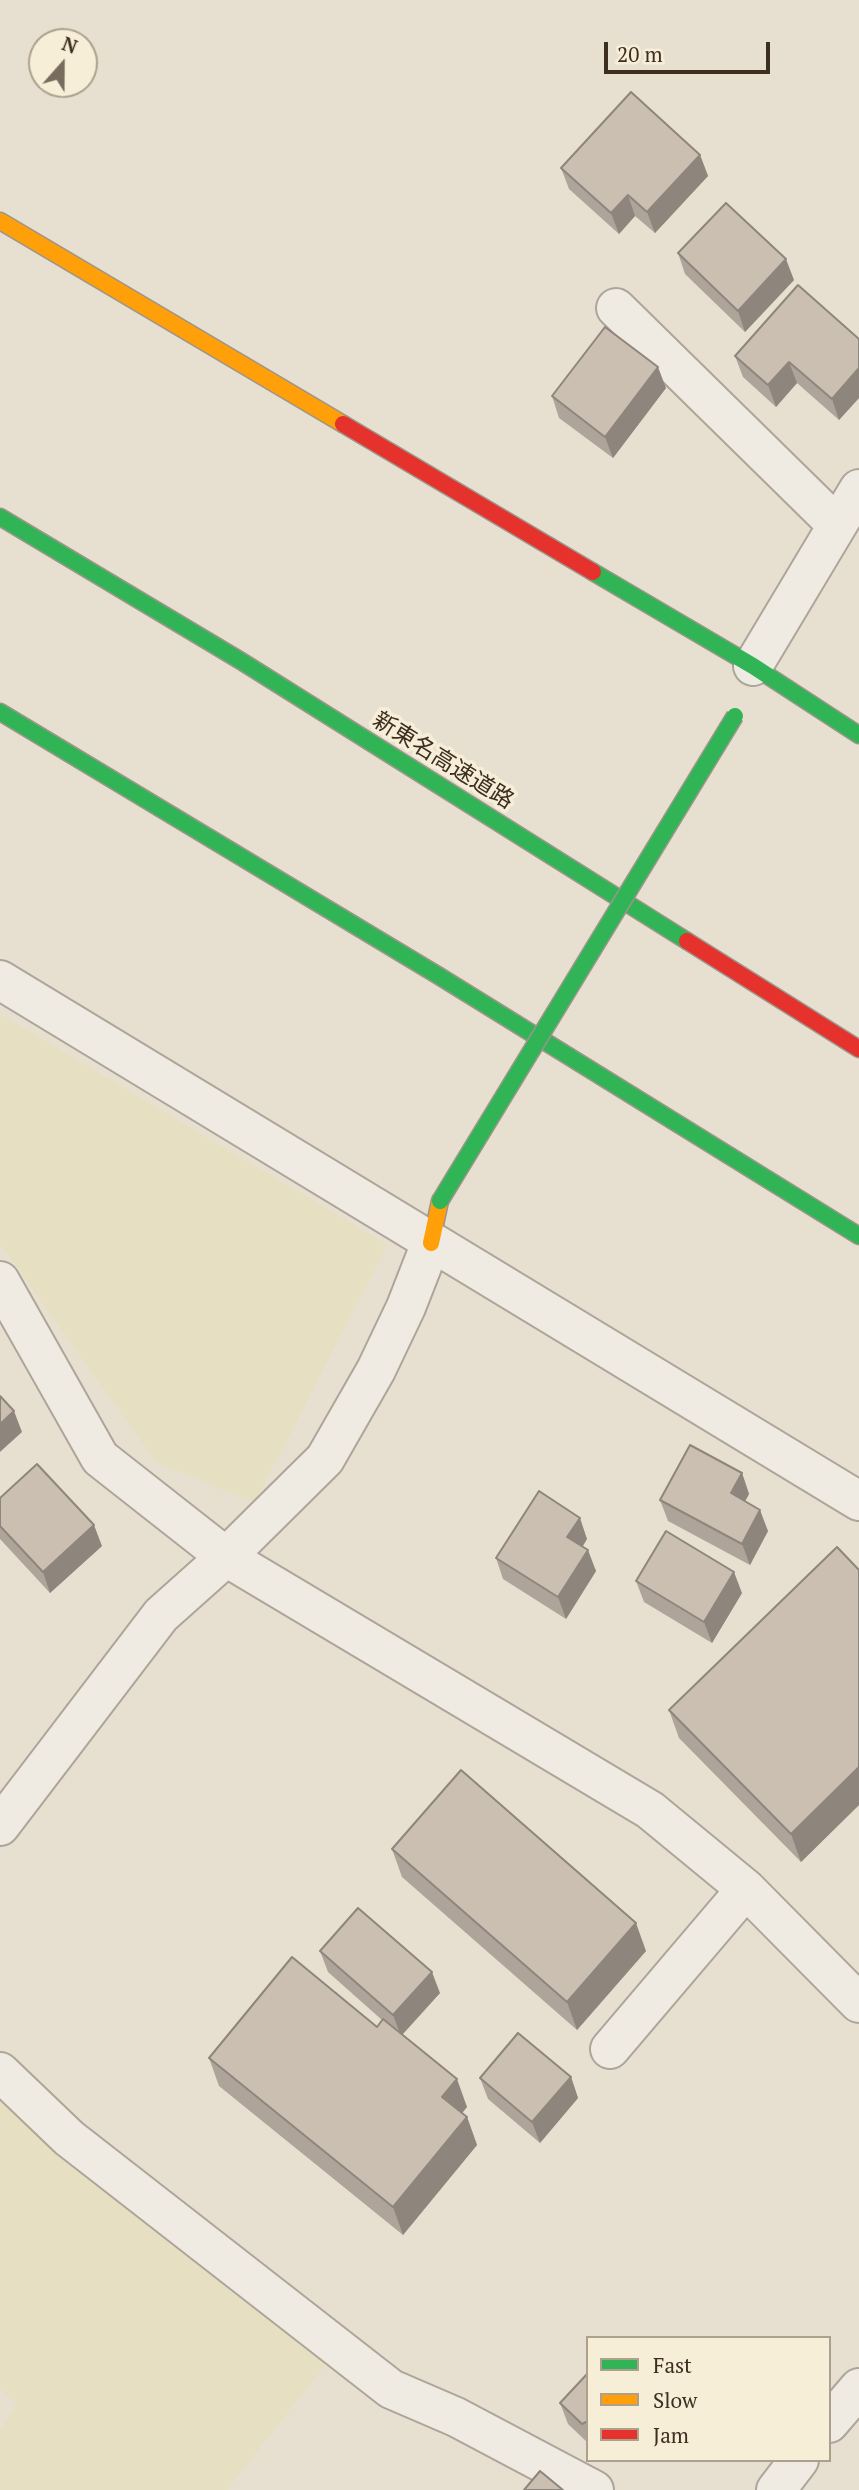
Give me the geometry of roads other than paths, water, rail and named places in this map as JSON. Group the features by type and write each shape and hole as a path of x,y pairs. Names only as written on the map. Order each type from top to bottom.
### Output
{"main road":[{"path":"0,221 859,735"},
{"name":"新東名高速道路","path":"0,516 241,661 859,1049"},
{"path":"431,1242 440,1201 737,710"},
{"path":"0,712 439,976 859,1236"}],"street":[{"path":"616,307 837,525"},
{"path":"751,672 859,489"},
{"path":"0,980 859,1501"},
{"path":"0,1825 161,1615 226,1557 325,1459 376,1370 406,1307 431,1242"},
{"path":"0,1281 100,1458 226,1557 650,1810 746,1889 859,2003"},
{"path":"610,2049 746,1889"},
{"path":"0,2072 69,2138 391,2389 456,2417 594,2490"},
{"path":"831,2421 859,2388"},
{"path":"776,2490 797,2462"}]}
